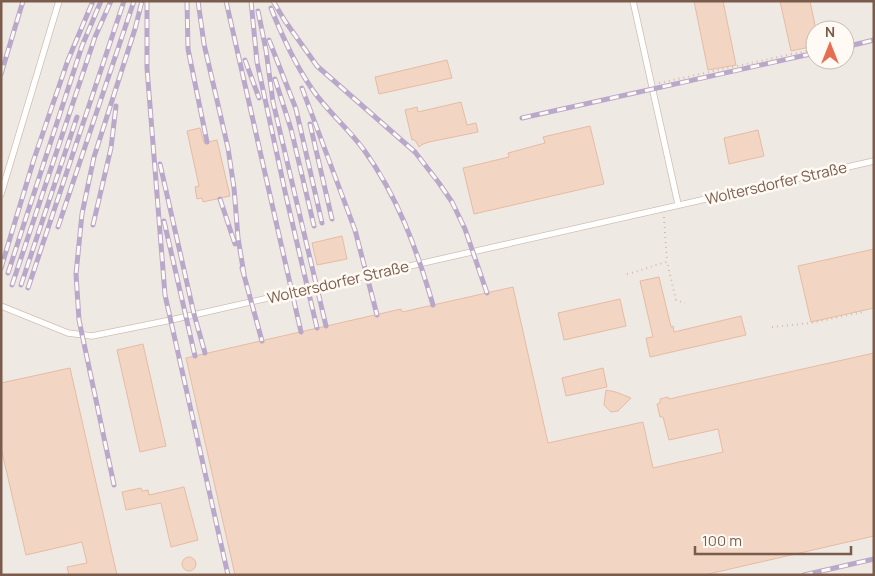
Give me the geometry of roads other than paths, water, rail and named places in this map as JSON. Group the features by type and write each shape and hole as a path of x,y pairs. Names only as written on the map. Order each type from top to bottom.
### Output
{"lane":[{"path":"1,194 59,1"},
{"path":"633,1 678,204"},
{"name":"Woltersdorfer Straße","path":"1,306 68,332 92,336 171,320 874,161"}],"railway":[{"path":"1,74 23,1"},
{"path":"1,268 34,159 68,60 93,1"},
{"path":"8,273 82,46 101,1"},
{"path":"12,285 95,37 111,1"},
{"path":"28,288 124,1"},
{"path":"58,227 134,1"},
{"path":"114,485 79,320 76,274 82,214 94,157 135,29 142,1"},
{"path":"147,1 147,68 165,295 228,575"},
{"path":"187,1 188,49 207,142"},
{"path":"198,1 204,44 228,148 244,274"},
{"path":"226,1 301,332"},
{"path":"251,1 257,62 317,328"},
{"path":"273,1 317,66 415,152 439,183 452,202 465,229 487,293"},
{"path":"271,8 289,50 312,89 364,150 387,186 413,244 433,305"},
{"path":"258,11 266,50 273,102 326,326"},
{"path":"269,40 296,109 322,223"},
{"path":"855,45 874,40"},
{"path":"522,118 805,55"},
{"path":"245,60 259,98"},
{"path":"275,79 291,129 314,226"},
{"path":"302,88 355,230 377,315"},
{"path":"93,225 111,148 116,106"},
{"path":"21,285 77,117"},
{"path":"310,124 332,219"},
{"path":"160,164 194,314 205,353"},
{"path":"220,199 235,244"},
{"path":"164,221 195,356"},
{"path":"242,268 262,341"},
{"path":"804,575 874,559"}]}
